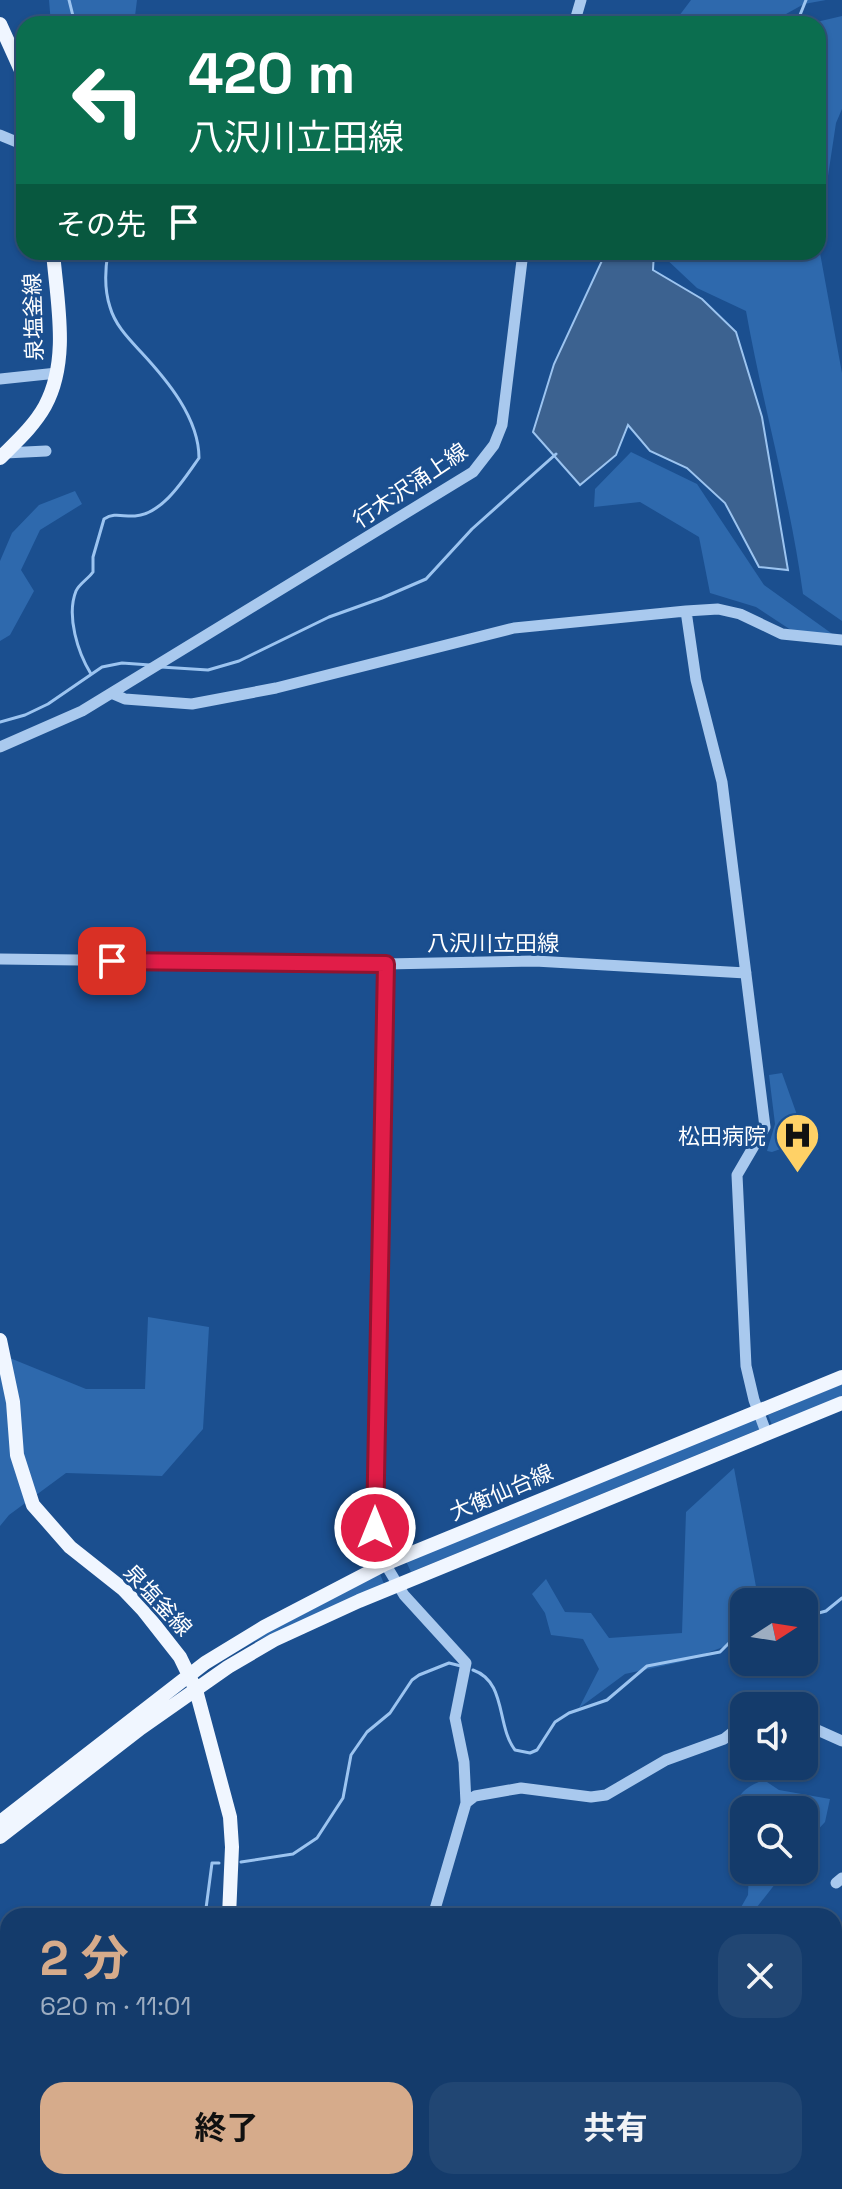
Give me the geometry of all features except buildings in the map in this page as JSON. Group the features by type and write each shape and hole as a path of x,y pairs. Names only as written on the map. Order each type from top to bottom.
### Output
{"main road":[{"path":"0,24 16,59"},
{"name":"泉塩釜線","path":"3,455 38,418 52,392 57,373 59,333 54,260"},
{"name":"泉塩釜線","path":"0,1342 13,1402 17,1455 33,1505 70,1547 132,1597 172,1646 190,1674 230,1817 229,1908"},
{"name":"大衡仙台線","path":"0,1822 190,1674 264,1627 385,1564 842,1377"},
{"name":"大衡仙台線","path":"0,1837 129,1737 274,1640 397,1585 842,1403"}],"street":[{"name":"行木沢涌上線","path":"0,747 82,711 150,671 457,483 485,459 502,425 522,260"},
{"path":"0,379 57,373"},
{"path":"3,455 46,451"},
{"path":"111,693 125,699 192,704 276,688 514,628 686,611 718,609 740,614 782,634 842,640"},
{"path":"686,611 696,680 722,782 765,1127 737,1175 746,1366 766,1432"},
{"name":"八沢川立田線","path":"0,959 386,964 535,961 746,973"},
{"path":"386,964 376,1545 397,1585 466,1663 455,1718 464,1762 466,1803 435,1908"},
{"path":"818,1730 842,1741"},
{"path":"466,1803 475,1796 521,1788 591,1797 606,1795 666,1760 730,1734"}],"shaded area":[{"path":"49,0 137,0 135,16 50,16"},
{"path":"691,0 826,0 804,4 782,16 679,16"},
{"path":"842,16 842,109 836,123 826,189 826,20"},
{"path":"602,260 654,260 653,270 702,299 736,332 762,417 788,570 759,567 725,503 687,468 650,451 628,425 616,455 580,485 533,432 554,364"},
{"path":"667,260 821,260 842,373 842,621 803,594 746,311 697,288"},
{"path":"631,452 697,484 764,585 838,638 794,632 756,607 710,593 699,537 640,502 594,507 595,489"},
{"path":"75,491 82,504 40,530 21,570 34,591 10,635 0,641 0,561 12,533 39,505"},
{"path":"782,1073 806,1140 772,1152 767,1151 775,1124 769,1075"},
{"path":"148,1317 209,1327 203,1429 162,1476 66,1473 9,1515 0,1526 0,1354 86,1389 145,1389"},
{"path":"842,1384 842,1397 772,1425 768,1415"},
{"path":"755,1419 760,1429 411,1572 406,1561"},
{"path":"734,1468 756,1588 730,1588 730,1640 726,1646 685,1661 625,1674 579,1708 599,1669 583,1639 551,1635 545,1613 532,1594 546,1579 565,1612 591,1613 609,1638 682,1633 686,1512"},
{"path":"380,1574 384,1584 254,1642 211,1666 253,1640"},
{"path":"764,1780 779,1790 813,1796 740,1796 752,1785"},
{"path":"818,1797 830,1799 825,1822 818,1830"},
{"path":"748,1884 775,1884 756,1908 741,1908 748,1895"}],"waterway":[{"path":"69,0 73,16"},
{"path":"800,15 806,0"},
{"path":"91,674 78,645 72,612 76,591 93,572 93,557 104,519 115,515 135,516 155,509 172,494 199,458 194,428 180,400 112,314 106,286 107,260"},
{"path":"161,667 208,670 239,661 329,617 426,579 472,529 556,454"},
{"path":"0,722 48,704 102,667 122,663 150,665"},
{"path":"818,1613 826,1611 842,1598"},
{"path":"473,1670 491,1684 515,1750 530,1753 537,1750 555,1722 569,1713 607,1700 647,1666 720,1652 730,1642"},
{"path":"241,1862 293,1854 317,1838 343,1798 351,1755 367,1732 390,1713 412,1680 419,1675 449,1663 461,1666"},
{"path":"206,1908 212,1863 219,1863"}],"place":[{"name":"松田病院","path":"797,1175"}],"route":[{"path":"112,961 386,964 375,1528"}]}
